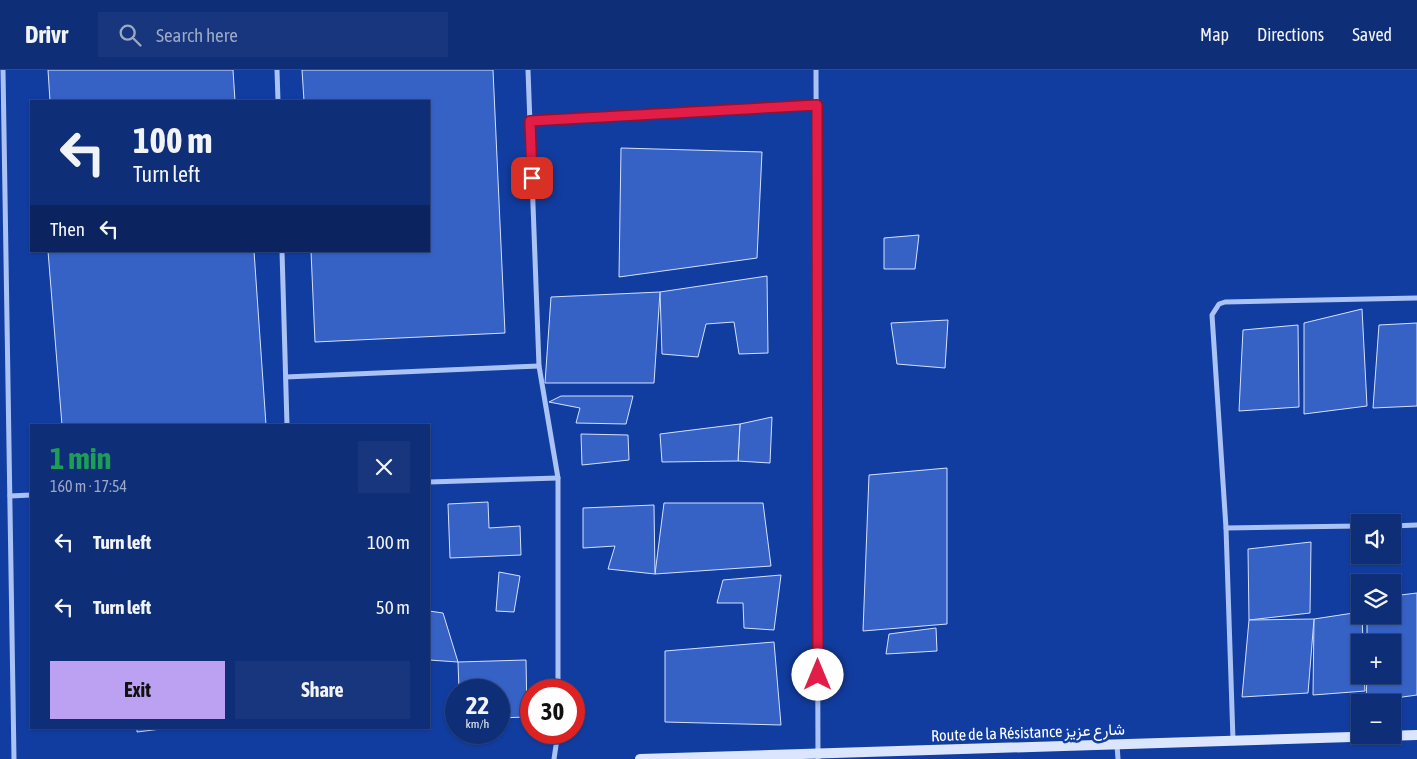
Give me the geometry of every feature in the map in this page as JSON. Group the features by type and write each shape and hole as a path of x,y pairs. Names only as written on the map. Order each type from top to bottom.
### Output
{"street":[{"path":"3,70 14,759"},
{"path":"277,70 278,100"},
{"path":"528,70 539,366 558,478 558,679"},
{"path":"816,70 818,756"},
{"path":"530,121 817,105"},
{"path":"282,252 287,424"},
{"path":"1233,741 1226,528 1212,315 1219,304 1224,302 1417,298"},
{"path":"286,378 539,366"},
{"path":"430,482 558,478"},
{"path":"10,496 30,495"},
{"path":"1401,526 1417,525"},
{"path":"1226,528 1351,526"},
{"name":"Route de la Résistance شارع عزيز","path":"640,759 818,756 1117,744 1417,735"},
{"path":"554,759 556,744"},
{"path":"1117,744 1118,759"}],"building":[{"path":"48,70 233,70 235,100 50,100"},
{"path":"302,70 493,70 505,333 315,342 311,252 430,252 430,100 304,100"},
{"path":"621,148 762,152 757,258 619,277"},
{"path":"919,235 915,269 884,269 884,238"},
{"path":"48,252 254,252 266,424 62,424"},
{"path":"767,276 768,353 739,354 734,322 706,324 698,357 662,354 660,292"},
{"path":"660,292 654,383 545,383 551,297"},
{"path":"1362,309 1367,406 1304,414 1304,323"},
{"path":"948,320 945,368 897,364 891,323"},
{"path":"1417,323 1417,406 1373,408 1379,325"},
{"path":"1298,325 1299,407 1239,411 1243,330"},
{"path":"561,396 633,396 626,424 576,423 580,408 549,402"},
{"path":"772,417 770,463 738,461 740,424"},
{"path":"740,424 738,461 662,462 660,434"},
{"path":"581,434 628,435 629,460 582,465"},
{"path":"947,468 947,624 863,631 869,475"},
{"path":"488,502 489,528 520,526 521,555 450,558 448,504"},
{"path":"664,503 763,503 771,566 655,574"},
{"path":"654,505 655,574 608,569 615,546 583,548 583,508"},
{"path":"1311,542 1310,613 1249,620 1248,549"},
{"path":"499,572 520,576 514,612 496,611"},
{"path":"781,575 774,630 744,628 743,603 717,603 723,580"},
{"path":"1417,593 1417,695 1401,697 1401,694 1366,694 1367,684 1401,684 1401,634 1367,634 1367,624 1401,624 1401,595"},
{"path":"430,611 443,613 458,662 430,660"},
{"path":"1351,613 1351,624 1362,624 1363,634 1351,634 1351,684 1365,684 1365,691 1313,695 1314,619"},
{"path":"1314,619 1308,693 1242,697 1249,620"},
{"path":"936,628 937,651 886,654 889,634"},
{"path":"774,642 781,725 665,722 665,651"},
{"path":"526,660 526,679 520,679 520,717 510,718 510,679 459,679 458,662"},
{"path":"137,729 161,729 137,732"}],"route":[{"path":"532,178 530,121 817,105 818,675"}]}
